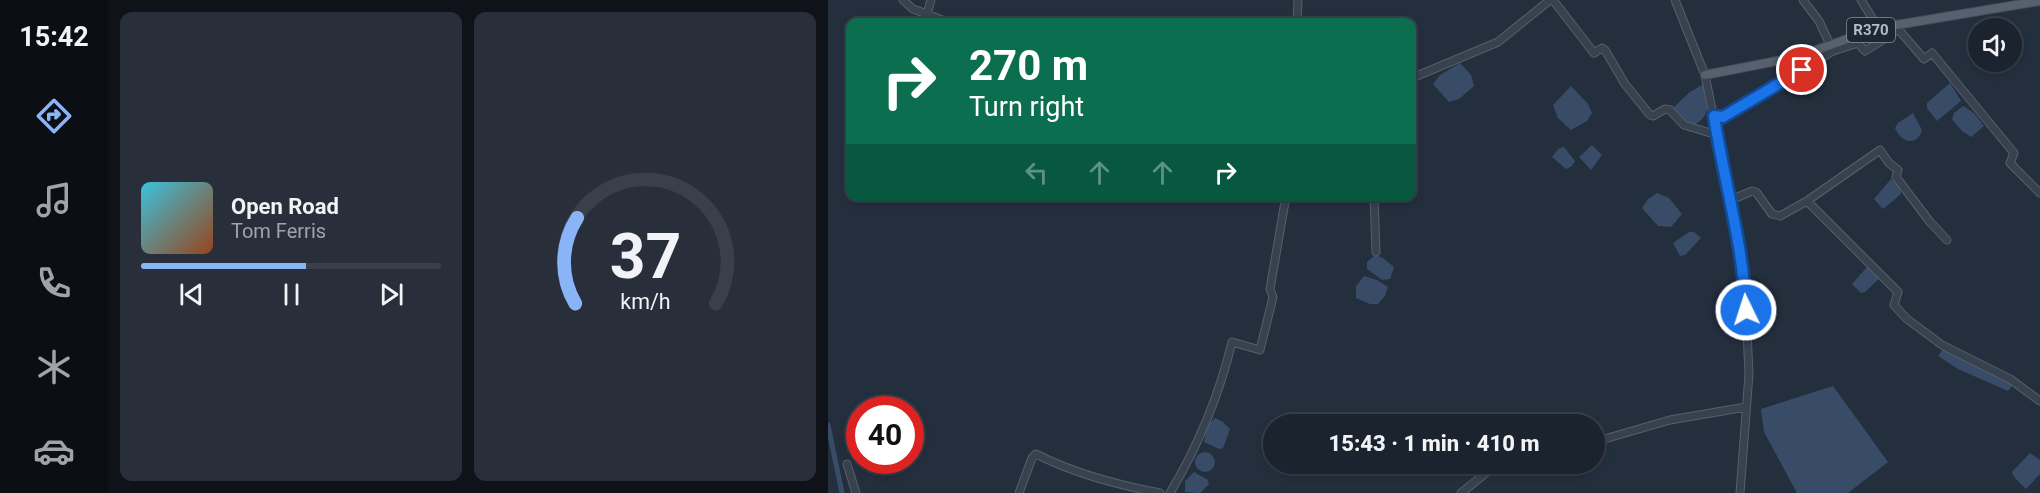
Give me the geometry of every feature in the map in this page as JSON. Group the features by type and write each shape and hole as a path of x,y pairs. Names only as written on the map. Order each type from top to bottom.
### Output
{"main road":[{"name":"R370","path":"1705,75 1797,57 1880,32 2040,1"}],"street":[{"path":"903,0 913,9 937,18"},
{"path":"925,18 931,0"},
{"path":"1297,18 1298,0"},
{"path":"1416,76 1498,42 1552,0 1594,52 1602,48 1605,50 1625,84 1650,115 1653,117 1665,109 1670,110 1684,125 1717,135"},
{"path":"1675,0 1705,75 1731,200 1745,288 1749,374 1740,493"},
{"path":"1803,0 1819,21 1831,48"},
{"path":"1714,116 1723,117 1831,48 1858,43 1864,51 1884,39 1861,0"},
{"path":"1880,32 1899,30 1924,60 1932,53 2014,153 2010,163 2040,193"},
{"path":"1731,200 1752,191 1776,217 1807,201 1880,150 1889,163 1898,170 1896,177 1913,201 1947,240"},
{"path":"1170,493 1187,465 1210,413 1232,342 1260,350 1273,297 1270,289 1285,201"},
{"path":"1374,201 1376,252"},
{"path":"1807,201 1898,292 1894,305 1907,319 1942,345 2010,379 2040,401"},
{"path":"1605,439 1670,420 1746,407"},
{"path":"1019,493 1032,458 1036,454 1070,470 1142,491 1160,493"},
{"path":"850,474 856,493"},
{"path":"1461,493 1485,474"}],"water":[{"path":"1460,63 1471,75 1474,86 1459,99 1449,102 1433,84 1440,75"},
{"path":"1950,83 1961,101 1937,121 1927,108 1927,103"},
{"path":"1704,85 1707,97 1706,113 1694,125 1685,124 1672,109 1690,92"},
{"path":"1571,86 1588,104 1592,113 1587,121 1571,130 1558,118 1553,105"},
{"path":"1963,106 1974,113 1984,126 1971,137 1962,131 1952,119 1954,113"},
{"path":"1913,113 1922,130 1917,139 1909,141 1901,137 1895,128 1898,123"},
{"path":"1592,145 1602,155 1591,170 1579,157"},
{"path":"1564,147 1575,161 1566,169 1552,157 1558,149"},
{"path":"1891,179 1900,188 1901,194 1883,209 1874,199"},
{"path":"1657,193 1669,198 1682,214 1671,227 1658,226 1642,208 1648,199"},
{"path":"1689,232 1694,232 1701,238 1685,255 1680,256 1673,243"},
{"path":"1375,255 1394,267 1390,279 1382,280 1367,269 1367,262"},
{"path":"1867,267 1880,278 1861,293 1852,284"},
{"path":"1364,276 1388,287 1385,296 1378,304 1370,304 1356,298 1356,286"},
{"path":"1944,348 2014,383 2008,391 1958,369 1938,356"},
{"path":"1833,386 1888,462 1848,493 1797,493 1764,432 1761,409"},
{"path":"1215,418 1230,429 1223,448 1219,449 1204,442 1207,426"},
{"path":"1201,452 1209,452 1215,458 1215,466 1209,472 1201,472 1195,466 1195,458"},
{"path":"2030,453 2040,460 2040,474 2026,489 2012,472"},
{"path":"1194,472 1208,480 1209,484 1200,493 1185,492 1185,481"}],"waterway":[{"path":"828,425 842,493"}],"route":[{"path":"1746,310 1745,288 1714,116 1723,117 1802,70"}]}
